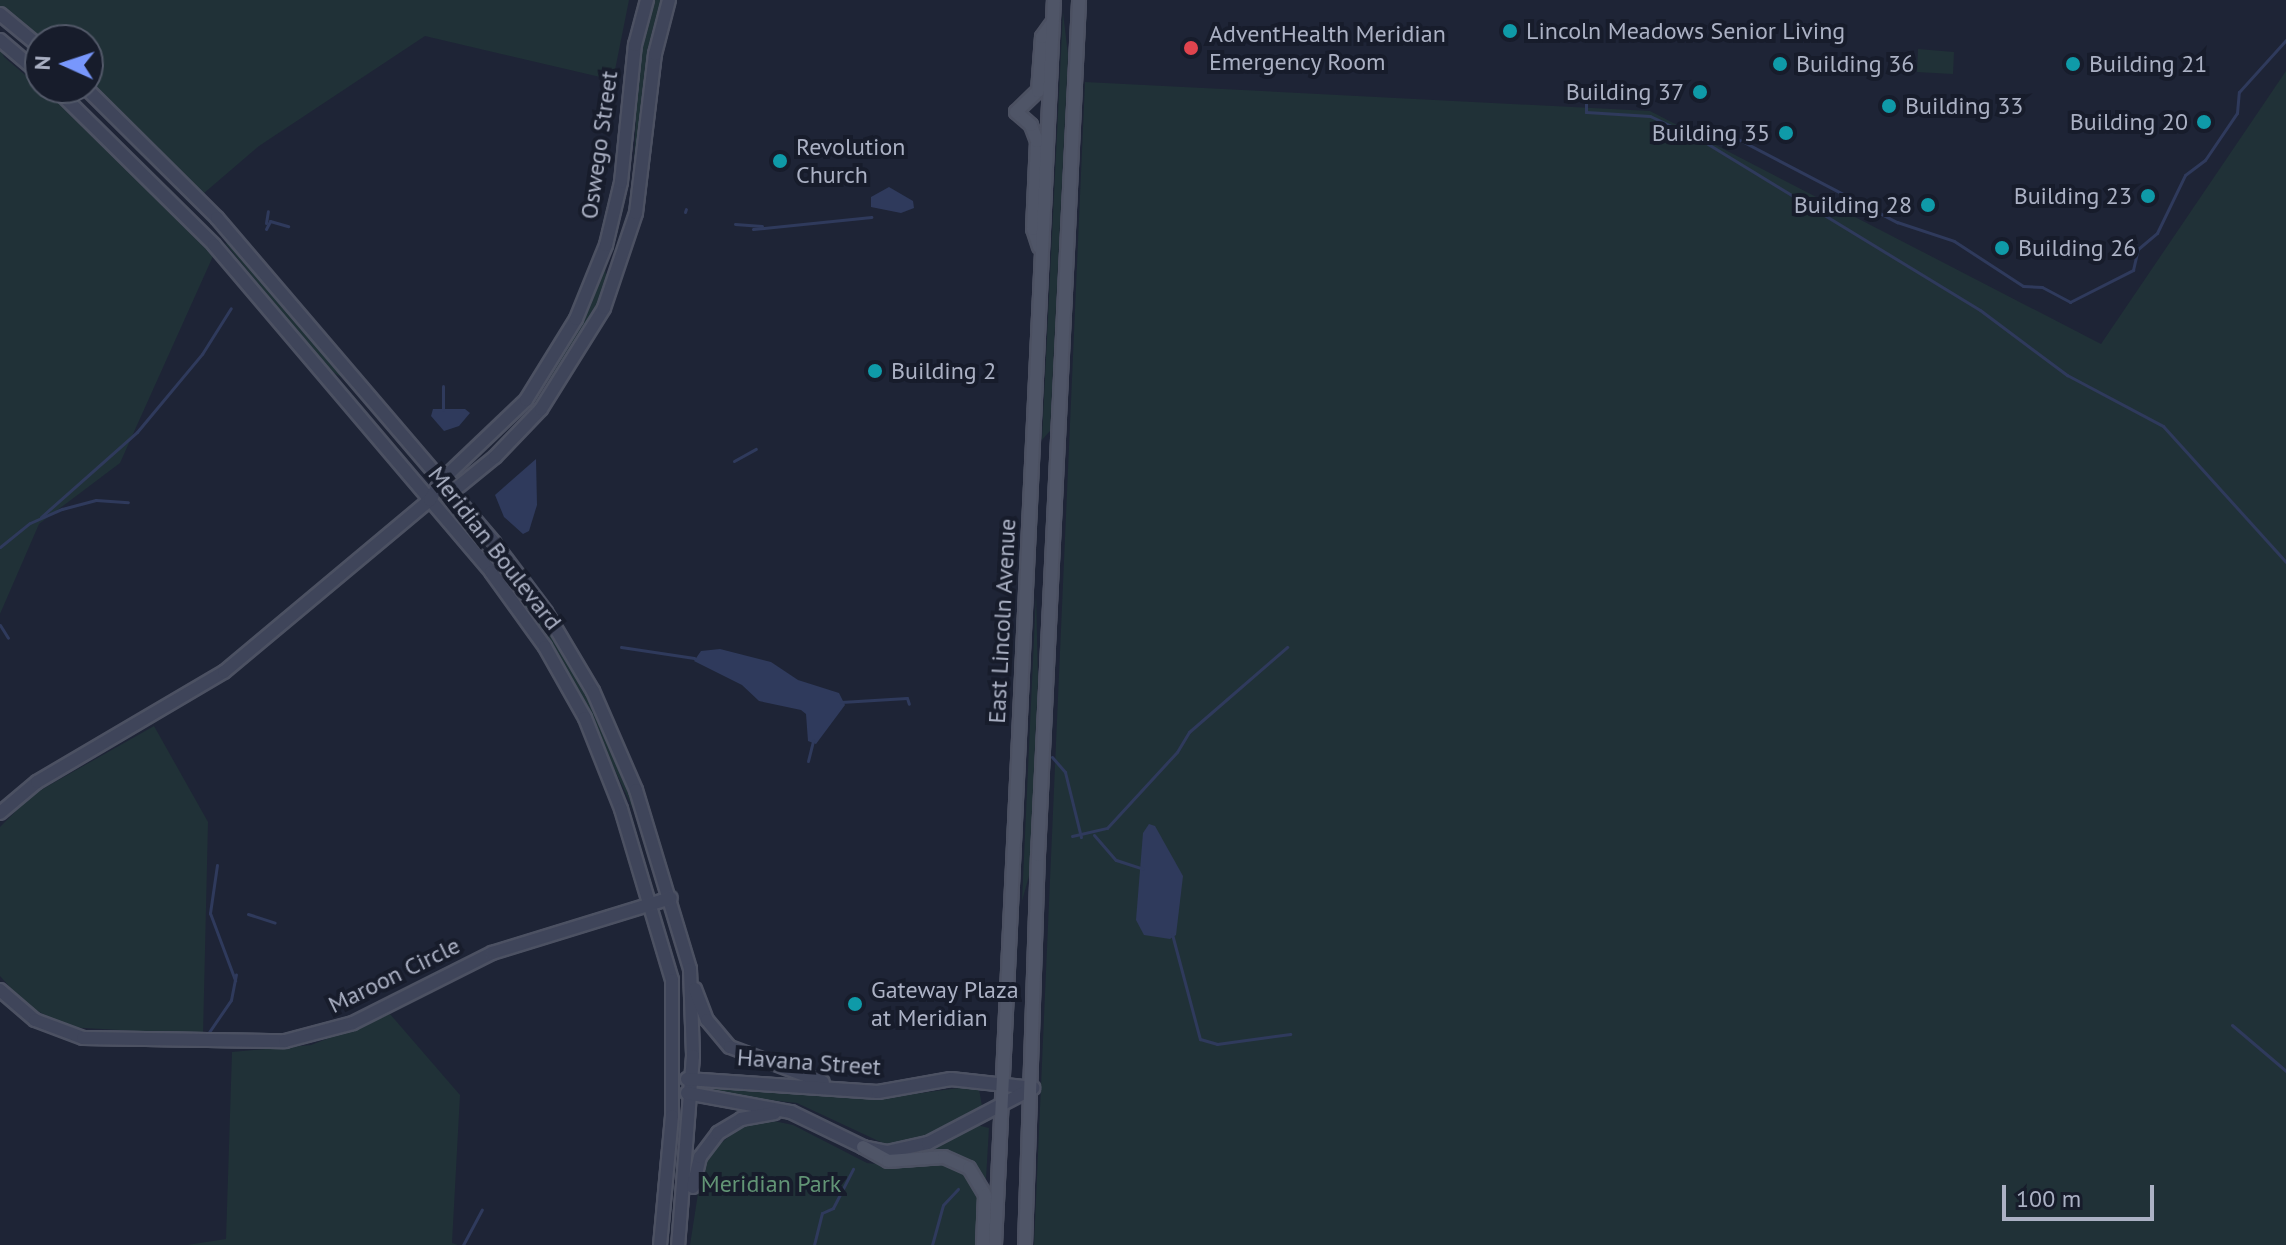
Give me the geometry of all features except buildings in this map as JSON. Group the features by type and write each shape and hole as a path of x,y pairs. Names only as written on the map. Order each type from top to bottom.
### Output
{"main road":[{"name":"Oswego Street","path":"430,500 441,481 526,400 588,293 618,201 634,50 647,0"},
{"name":"Oswego Street","path":"452,495 548,401 589,338 616,280 638,201 653,63 669,0"},
{"name":"East Lincoln Avenue","path":"995,1245 1054,0"},
{"name":"East Lincoln Avenue","path":"1025,1245 1033,1088 1038,855 1079,0"},
{"path":"0,14 24,34"},
{"path":"1042,255 1033,229 1037,141 1031,125 1016,112 1038,91 1042,37 1053,22"},
{"path":"0,40 24,60"},
{"name":"Meridian Boulevard","path":"71,104 214,245 511,597 568,686 614,788 652,905 672,980 674,1085 660,1245"},
{"name":"Meridian Boulevard","path":"102,104 217,218 441,481 536,598 585,675 629,771 671,898 690,969 692,1076 680,1245"},
{"path":"0,813 37,782 213,681 430,500 452,495"},
{"name":"Maroon Circle","path":"0,990 30,1017 78,1038 241,1044 290,1041 349,1024 492,953 671,898"},
{"path":"690,969 704,1016 730,1047 830,1085"},
{"path":"674,1085 692,1076"},
{"name":"Havana Street","path":"692,1076 830,1085 878,1092 951,1079 1033,1088"},
{"name":"Havana Street","path":"674,1085 691,1095 791,1112 863,1147 887,1152 917,1147 1033,1088"},
{"path":"680,1245 695,1171 709,1143 741,1119 791,1112"},
{"path":"863,1147 888,1161 940,1156 969,1168 985,1195 983,1245"}],"green space":[{"path":"0,0 629,0 613,80 425,36 259,146 203,194 104,98 104,24 24,24 24,27 0,7"},
{"path":"654,0 663,0 648,55 633,189 638,67"},
{"path":"1063,12 1068,55 1050,431 1042,440"},
{"path":"0,48 4,57 24,74 24,104 64,104 110,146 214,254 120,463 39,524 0,614"},
{"path":"1918,49 1954,52 1953,74 1917,72"},
{"path":"2286,71 2286,1245 1034,1245 1085,82 1650,111 2101,344"},
{"path":"225,243 234,246 349,382 328,369"},
{"path":"605,266 607,285 598,307 550,389 546,386"},
{"path":"1036,594 1038,680 1029,876 1022,901"},
{"path":"525,600 545,620 584,686 646,837 581,697 522,603"},
{"path":"154,726 208,822 203,1035 68,1027 26,1005 0,976 0,827 32,795"},
{"path":"390,1014 460,1095 452,1243 458,1245 187,1245 226,1239 232,1052 311,1045"},
{"path":"715,1085 876,1099 966,1087 979,1089 982,1106 916,1142 887,1145 797,1103 715,1094"},
{"name":"Meridian Park","path":"774,1121 793,1125 867,1163 905,1167 941,1161 969,1174 980,1193 981,1245 690,1245 701,1174 711,1151 741,1127"},
{"path":"973,1124 989,1128 986,1179 963,1158 932,1149"}],"water":[{"path":"889,187 913,201 914,208 901,213 871,207 871,197"},
{"path":"433,409 465,409 470,413 459,426 444,431 431,416"},
{"path":"536,459 537,505 529,531 523,534 504,517 495,495"},
{"path":"720,649 771,662 798,680 839,693 845,705 816,744 808,741 806,714 801,710 759,701 742,685 694,661 701,651"},
{"path":"1149,824 1155,826 1183,876 1176,935 1170,939 1144,935 1136,920 1143,833"}],"waterway":[{"path":"1736,138 1897,222 1954,241 2023,286 2042,287 2070,302 2133,270 2138,249 2157,233 2185,175 2205,160 2237,113 2239,92 2286,40"},
{"path":"1586,103 1586,112 1650,116 1703,141 1980,310 2067,375 2163,426 2286,562"},
{"path":"266,223 268,211"},
{"path":"753,229 871,217"},
{"path":"266,229 270,221 288,226"},
{"path":"735,224 762,226"},
{"path":"41,517 137,432 202,354 231,308"},
{"path":"443,386 443,410"},
{"path":"734,461 756,449"},
{"path":"0,547 30,523 62,509 96,500 128,502"},
{"path":"0,625 8,638"},
{"path":"621,647 694,658"},
{"path":"1072,836 1107,828 1177,752 1189,732 1287,647"},
{"path":"841,702 907,698 909,704"},
{"path":"808,761 813,741"},
{"path":"1052,757 1065,772 1081,837"},
{"path":"1094,835 1116,860 1143,869"},
{"path":"217,865 210,913 235,980"},
{"path":"248,914 275,923"},
{"path":"1172,934 1200,1039 1217,1044 1290,1034"},
{"path":"207,1035 231,1000 236,974"},
{"path":"2232,1025 2286,1071"},
{"path":"814,1245 822,1213 833,1208 853,1169"},
{"path":"932,1245 943,1205 958,1189"},
{"path":"463,1245 482,1210"}],"place":[{"name":"Lincoln Meadows Senior Living","path":"1510,31"},
{"name":"AdventHealth Meridian Emergency Room","path":"1191,48"},
{"name":"Building 36","path":"1780,64"},
{"name":"Building 21","path":"2073,64"},
{"name":"Building 37","path":"1700,92"},
{"name":"Building 33","path":"1889,106"},
{"name":"Building 20","path":"2204,122"},
{"name":"Building 35","path":"1786,133"},
{"name":"Revolution Church","path":"780,161"},
{"name":"Building 23","path":"2148,196"},
{"name":"Building 28","path":"1928,205"},
{"name":"Building 26","path":"2002,248"},
{"name":"Building 2","path":"875,371"},
{"name":"Gateway Plaza at Meridian","path":"855,1004"}]}
